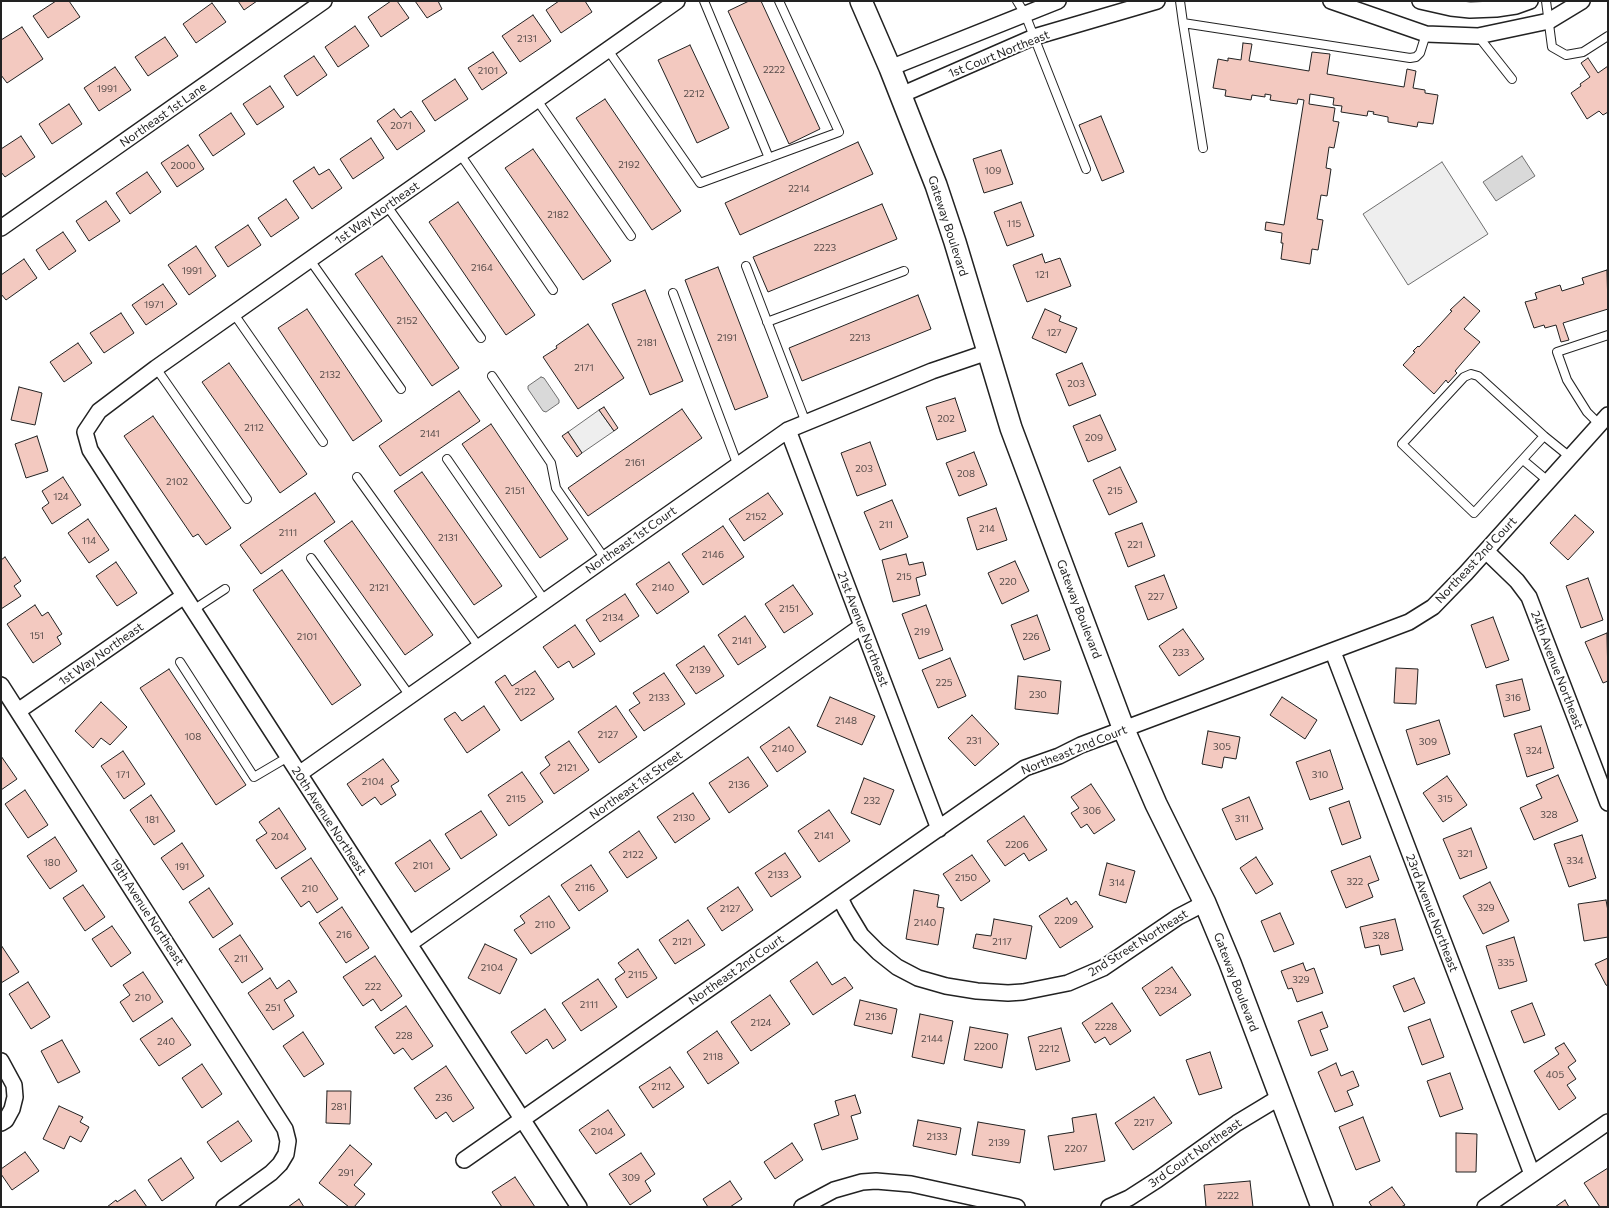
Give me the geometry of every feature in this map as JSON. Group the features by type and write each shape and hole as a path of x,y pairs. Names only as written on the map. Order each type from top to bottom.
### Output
{"main road":[{"name":"Gateway Boulevard","path":"861,1 901,95 932,176 955,242 1011,428 1124,730 1156,804 1205,903 1230,963 1322,1207"}],"street":[{"name":"Northeast 1st Lane","path":"1,228 324,1"},
{"name":"1st Way Northeast","path":"85,432 99,412 156,368 677,1"},
{"path":"890,68 1058,1"},
{"path":"1331,1 1426,34 1478,36 1549,21 1582,1"},
{"path":"1420,1 1450,8 1470,10 1516,6 1530,1"},
{"name":"1st Court Northeast","path":"901,95 1034,37 1153,2"},
{"name":"Northeast 1st Court","path":"299,774 788,430 932,370 988,352"},
{"name":"Northeast 2nd Court","path":"464,1160 1025,768 1333,652 1409,622 1433,607 1449,592 1604,419"},
{"name":"21st Avenue Northeast","path":"788,430 939,829"},
{"name":"20th Avenue Northeast","path":"85,432 90,450 579,1207"},
{"name":"24th Avenue Northeast","path":"1486,551 1517,581 1529,597 1608,803"},
{"name":"1st Way Northeast","path":"18,711 184,596"},
{"name":"Northeast 1st Street","path":"409,944 862,626"},
{"name":"23rd Avenue Northeast","path":"1333,652 1532,1174"},
{"name":"19th Avenue Northeast","path":"1,685 286,1129 288,1141 286,1154 280,1164 271,1173 224,1207"},
{"name":"2nd Street Northeast","path":"840,898 862,935 878,952 897,967 918,978 946,986 977,992 1008,993 1068,984 1102,968 1178,917 1205,903"},
{"path":"1,1061 14,1085 15,1097 12,1109 6,1120 1,1123"},
{"name":"3rd Court Northeast","path":"1109,1207 1130,1198 1236,1123 1280,1097"},
{"path":"1485,1207 1608,1122"},
{"path":"802,1207 834,1190 862,1182 876,1181 911,1184 1017,1207"}],"lane":[{"path":"704,1 769,158"},
{"path":"608,50 700,183 839,132 779,1"},
{"path":"1016,1 1025,14 1086,169"},
{"path":"1180,1 1203,148"},
{"path":"1546,1 1552,47 1566,55 1583,52 1608,36"},
{"path":"1183,23 1410,58 1416,57 1420,53 1426,34"},
{"path":"1478,36 1512,79"},
{"path":"537,100 631,236"},
{"path":"460,154 553,290"},
{"path":"387,206 481,338"},
{"path":"310,260 401,389"},
{"path":"746,266 806,423"},
{"path":"768,322 904,271"},
{"path":"673,293 738,466"},
{"path":"234,314 323,442"},
{"path":"1604,419 1587,412 1567,380 1557,352 1608,335"},
{"path":"156,368 246,499"},
{"path":"1544,436 1474,513 1402,444 1464,377 1471,374 1478,376 1570,457"},
{"path":"492,376 551,463 556,488 605,559"},
{"path":"447,459 546,601"},
{"path":"1523,460 1548,481"},
{"path":"357,477 479,647"},
{"path":"311,558 410,696"},
{"path":"193,610 225,589"},
{"path":"180,662 254,777 288,757"}],"shaded area":[{"path":"1522,156 1535,176 1496,201 1483,182"},
{"path":"1442,162 1488,234 1408,285 1363,214"},
{"path":"541,377 544,378 559,400 559,403 546,412 543,411 528,389 528,386"},
{"path":"599,410 614,431 582,453 568,432"}],"building":[{"path":"56,1 69,1 80,17 48,38 33,16"},
{"path":"238,1 257,1 244,10"},
{"path":"391,1 397,1 409,18 381,37 368,17"},
{"path":"415,1 438,1 442,9 427,18"},
{"path":"559,1 585,1 592,12 561,33 546,10"},
{"path":"749,1 761,1 820,129 789,144 728,11"},
{"path":"212,3 226,22 196,43 183,24"},
{"path":"533,15 551,41 520,62 502,36"},
{"path":"355,26 369,46 338,67 325,47"},
{"path":"22,27 43,59 7,83 1,75 1,40"},
{"path":"165,37 178,56 148,76 135,57"},
{"path":"1243,43 1252,44 1249,61 1309,71 1312,52 1330,54 1327,74 1404,87 1407,69 1416,71 1413,88 1425,90 1425,93 1438,95 1433,124 1418,122 1417,127 1388,122 1388,117 1373,114 1374,112 1368,111 1367,116 1341,112 1342,106 1333,105 1334,98 1310,94 1309,104 1335,108 1333,121 1339,122 1334,148 1329,147 1326,168 1331,169 1327,196 1321,195 1317,219 1323,220 1318,250 1312,249 1310,264 1281,259 1282,233 1265,230 1266,222 1284,225 1304,100 1298,99 1297,104 1270,100 1271,95 1265,94 1265,97 1252,95 1251,100 1225,96 1226,90 1213,88 1218,59 1228,61 1228,58 1241,60"},
{"path":"690,45 729,128 697,143 658,60"},
{"path":"493,52 507,73 482,90 468,68"},
{"path":"314,56 327,75 297,96 284,76"},
{"path":"1588,58 1598,73 1608,66 1608,112 1603,115 1599,111 1587,119 1571,93 1590,77 1581,63"},
{"path":"115,67 131,90 99,111 84,88"},
{"path":"455,79 468,99 435,121 422,101"},
{"path":"270,86 284,107 257,125 243,104"},
{"path":"605,99 681,211 652,230 576,118"},
{"path":"69,104 82,124 52,144 39,124"},
{"path":"394,109 401,118 411,111 425,131 397,150 377,121"},
{"path":"231,113 245,134 213,156 199,135"},
{"path":"1101,116 1124,172 1102,181 1079,125"},
{"path":"21,136 35,157 5,177 1,172 1,149"},
{"path":"371,138 384,158 353,179 340,159"},
{"path":"858,142 873,174 740,235 725,203"},
{"path":"188,145 204,169 177,187 161,163"},
{"path":"533,149 611,261 583,280 505,168"},
{"path":"1001,150 1013,184 984,193 973,159"},
{"path":"314,167 319,175 329,169 342,188 312,209 293,181"},
{"path":"147,172 161,192 130,214 116,193"},
{"path":"286,199 299,218 271,237 258,218"},
{"path":"106,201 120,221 89,241 76,221"},
{"path":"458,202 535,315 506,335 429,222"},
{"path":"1021,202 1034,236 1007,246 994,212"},
{"path":"882,204 897,239 768,292 753,257"},
{"path":"248,225 261,245 228,267 215,247"},
{"path":"63,232 76,251 49,270 36,250"},
{"path":"196,246 216,276 189,295 168,265"},
{"path":"1042,254 1045,263 1060,258 1071,286 1027,302 1013,265"},
{"path":"382,256 459,368 432,386 355,274"},
{"path":"24,259 37,278 6,300 1,294 1,275"},
{"path":"718,267 768,397 735,410 685,280"},
{"path":"1607,270 1608,309 1563,323 1569,340 1561,342 1556,325 1545,328 1544,325 1534,328 1525,302 1537,299 1535,293 1560,285 1562,291 1584,284 1582,278"},
{"path":"163,284 177,304 146,325 132,305"},
{"path":"645,290 683,381 650,395 612,304"},
{"path":"918,295 931,329 802,381 789,348"},
{"path":"1464,297 1480,311 1464,329 1480,342 1455,371 1457,373 1448,383 1446,380 1434,394 1403,365 1415,352 1413,351 1419,347 1452,311 1450,310"},
{"path":"307,309 382,421 353,441 278,328"},
{"path":"1045,309 1061,316 1059,321 1077,328 1066,353 1032,338"},
{"path":"121,313 134,333 104,353 90,333"},
{"path":"588,324 624,378 578,409 543,357"},
{"path":"78,343 92,363 64,382 50,362"},
{"path":"229,363 307,474 280,493 202,382"},
{"path":"1082,363 1096,395 1069,406 1056,374"},
{"path":"19,387 42,393 35,425 11,420"},
{"path":"459,391 480,421 400,476 379,446"},
{"path":"955,398 966,431 937,440 926,407"},
{"path":"604,407 618,428 614,431 599,410"},
{"path":"682,409 702,438 588,516 568,488"},
{"path":"1100,415 1116,450 1088,462 1073,426"},
{"path":"153,416 231,528 206,545 198,534 193,537 124,436"},
{"path":"491,424 568,539 540,558 462,444"},
{"path":"568,432 582,453 577,457 562,436"},
{"path":"37,436 48,471 26,478 15,444"},
{"path":"870,442 886,485 857,496 841,453"},
{"path":"974,452 987,485 959,496 946,463"},
{"path":"1120,467 1137,502 1109,515 1093,480"},
{"path":"422,472 502,586 474,605 394,491"},
{"path":"63,477 81,505 52,524 42,508 49,503 42,491"},
{"path":"315,493 335,522 261,574 240,545"},
{"path":"768,493 783,514 744,541 729,519"},
{"path":"892,500 908,537 880,550 864,512"},
{"path":"996,508 1007,540 977,550 967,518"},
{"path":"1575,515 1594,532 1568,560 1550,543"},
{"path":"88,519 109,550 89,563 68,533"},
{"path":"352,521 433,635 405,655 324,541"},
{"path":"1142,523 1155,556 1128,567 1115,533"},
{"path":"723,526 744,557 703,585 682,554"},
{"path":"906,554 909,565 923,562 926,575 916,578 920,595 893,602 882,560"},
{"path":"5,557 21,581 14,586 21,596 1,609 1,560"},
{"path":"1015,561 1029,591 1002,604 988,573"},
{"path":"116,562 137,593 117,606 96,576"},
{"path":"669,562 689,592 657,614 636,584"},
{"path":"282,570 361,685 332,705 253,590"},
{"path":"1164,575 1177,608 1148,620 1135,586"},
{"path":"1588,578 1603,620 1581,628 1566,586"},
{"path":"793,585 813,614 784,633 765,604"},
{"path":"625,594 639,616 600,642 586,620"},
{"path":"35,605 42,616 48,612 62,634 57,637 61,644 33,663 7,624"},
{"path":"926,605 943,650 919,659 902,614"},
{"path":"1037,615 1050,650 1024,660 1011,625"},
{"path":"745,616 766,647 738,665 718,635"},
{"path":"1493,617 1509,660 1486,668 1471,625"},
{"path":"575,625 595,654 573,668 569,661 558,668 543,647"},
{"path":"1183,629 1204,659 1179,676 1159,646"},
{"path":"1607,633 1608,681 1603,683 1585,642"},
{"path":"704,646 724,676 696,694 676,665"},
{"path":"950,658 966,696 938,708 922,670"},
{"path":"1396,668 1418,669 1416,704 1394,703"},
{"path":"169,669 246,785 216,805 140,688"},
{"path":"535,671 554,699 521,721 495,682 505,675 512,686"},
{"path":"664,673 685,704 644,731 629,710 640,703 633,693"},
{"path":"1018,676 1061,681 1058,714 1015,709"},
{"path":"1522,679 1530,710 1504,717 1496,685"},
{"path":"830,697 875,716 862,745 817,726"},
{"path":"1282,697 1317,720 1305,739 1270,715"},
{"path":"101,702 127,727 110,745 101,738 93,748 75,731"},
{"path":"484,706 500,730 467,753 444,719 455,712 462,721"},
{"path":"616,706 637,737 599,763 578,732"},
{"path":"972,715 999,744 975,766 948,738"},
{"path":"1439,720 1450,754 1417,765 1406,730"},
{"path":"1541,726 1554,768 1527,777 1514,734"},
{"path":"789,727 806,752 777,772 760,747"},
{"path":"1208,731 1240,737 1236,759 1224,757 1222,768 1202,764"},
{"path":"569,741 589,770 554,794 540,773 550,765 545,757"},
{"path":"1330,750 1343,789 1310,800 1296,762"},
{"path":"123,751 145,784 124,799 101,766"},
{"path":"1,756 17,779 1,790"},
{"path":"748,757 768,786 729,813 709,783"},
{"path":"383,759 399,781 391,786 396,795 381,805 375,797 362,806 347,784"},
{"path":"522,772 543,802 509,826 488,795"},
{"path":"1558,775 1578,821 1534,840 1520,808 1542,798 1536,785"},
{"path":"1447,776 1467,805 1443,822 1423,793"},
{"path":"864,778 894,790 880,825 851,813"},
{"path":"1091,784 1115,820 1094,834 1087,824 1081,828 1071,813 1079,808 1071,797"},
{"path":"25,790 48,825 28,838 5,804"},
{"path":"693,793 710,819 675,843 657,817"},
{"path":"151,795 175,831 154,845 130,810"},
{"path":"1249,797 1263,829 1236,840 1222,809"},
{"path":"1349,801 1361,838 1342,845 1329,808"},
{"path":"279,808 306,849 276,869 256,840 267,833 259,822"},
{"path":"829,810 850,841 819,862 798,831"},
{"path":"481,811 497,835 461,859 445,834"},
{"path":"1024,816 1047,850 1029,861 1024,853 1005,866 987,841"},
{"path":"1471,828 1487,868 1460,879 1443,839"},
{"path":"639,831 657,858 627,878 609,852"},
{"path":"1582,835 1596,878 1569,887 1554,844"},
{"path":"55,837 77,871 50,889 27,856"},
{"path":"430,840 450,869 415,892 395,863"},
{"path":"182,843 204,876 183,890 161,858"},
{"path":"785,853 801,877 771,897 755,873"},
{"path":"972,855 990,881 961,901 943,874"},
{"path":"1370,856 1379,880 1368,884 1373,897 1346,908 1331,871"},
{"path":"1256,857 1273,884 1256,894 1240,868"},
{"path":"311,858 338,899 317,913 309,901 301,907 281,878"},
{"path":"1107,863 1135,871 1126,903 1099,895"},
{"path":"591,865 608,891 579,911 561,885"},
{"path":"1490,882 1509,921 1483,934 1463,896"},
{"path":"83,885 105,917 85,931 63,898"},
{"path":"738,887 753,910 722,931 707,908"},
{"path":"209,888 233,924 213,938 189,902"},
{"path":"914,890 939,895 937,907 944,908 938,945 906,939"},
{"path":"549,896 570,928 531,954 514,930 525,923 520,916"},
{"path":"1067,898 1071,905 1076,901 1093,927 1060,948 1039,916"},
{"path":"1606,900 1608,937 1584,941 1578,904"},
{"path":"342,907 369,948 346,963 319,923"},
{"path":"1280,913 1294,944 1274,952 1261,921"},
{"path":"994,919 1032,926 1026,959 973,948 976,934 991,936"},
{"path":"1395,919 1403,950 1381,955 1379,945 1365,948 1360,927"},
{"path":"688,920 705,945 675,964 659,940"},
{"path":"112,926 131,953 111,967 92,939"},
{"path":"240,935 263,969 242,983 219,949"},
{"path":"1514,937 1527,981 1499,989 1486,946"},
{"path":"485,944 517,959 500,994 468,978"},
{"path":"1,945 19,972 1,983"},
{"path":"638,949 657,978 627,998 615,979 625,972 618,963"},
{"path":"375,956 402,996 381,1011 373,999 363,1006 343,977"},
{"path":"1608,958 1608,986 1595,964"},
{"path":"817,962 832,985 845,977 853,988 813,1015 790,981"},
{"path":"1303,963 1306,971 1314,968 1323,993 1297,1002 1292,988 1288,989 1281,971"},
{"path":"1172,967 1191,995 1160,1016 1142,988"},
{"path":"143,972 163,1002 133,1022 120,1002 130,995 123,985"},
{"path":"270,978 277,989 289,980 297,992 284,1000 294,1016 273,1030 248,993"},
{"path":"1414,978 1425,1003 1404,1012 1393,986"},
{"path":"598,979 617,1007 581,1031 562,1003"},
{"path":"28,982 50,1017 31,1029 9,994"},
{"path":"770,995 790,1024 751,1051 731,1022"},
{"path":"860,1000 897,1009 892,1034 854,1025"},
{"path":"1112,1003 1131,1031 1110,1045 1105,1037 1095,1043 1082,1023"},
{"path":"1532,1003 1545,1035 1524,1043 1511,1011"},
{"path":"406,1006 433,1046 412,1060 403,1048 394,1054 375,1027"},
{"path":"545,1009 566,1040 553,1049 547,1039 526,1054 511,1032"},
{"path":"1322,1012 1328,1027 1320,1030 1328,1050 1311,1056 1298,1021"},
{"path":"920,1014 953,1021 944,1064 912,1057"},
{"path":"172,1018 191,1045 159,1066 140,1039"},
{"path":"1430,1019 1444,1057 1422,1065 1408,1027"},
{"path":"970,1027 1008,1034 1002,1068 964,1060"},
{"path":"1061,1028 1070,1061 1036,1070 1028,1037"},
{"path":"717,1031 739,1063 708,1084 687,1052"},
{"path":"303,1032 324,1064 304,1077 283,1046"},
{"path":"62,1040 80,1072 58,1083 41,1051"},
{"path":"1564,1043 1576,1061 1568,1067 1576,1079 1567,1085 1576,1098 1559,1110 1534,1071 1559,1054 1555,1048"},
{"path":"1210,1052 1222,1088 1199,1095 1186,1060"},
{"path":"1336,1063 1341,1076 1353,1071 1359,1086 1347,1091 1353,1105 1335,1112 1318,1072"},
{"path":"202,1064 222,1094 202,1108 182,1078"},
{"path":"446,1066 474,1108 453,1122 446,1112 436,1119 414,1088"},
{"path":"670,1067 684,1087 653,1108 639,1087"},
{"path":"1450,1073 1463,1109 1440,1117 1427,1081"},
{"path":"327,1091 351,1091 350,1124 326,1123"},
{"path":"855,1095 861,1113 851,1116 858,1139 822,1150 814,1124 839,1115 835,1101"},
{"path":"1154,1097 1172,1123 1133,1150 1115,1123"},
{"path":"59,1106 83,1117 80,1122 89,1127 81,1142 70,1136 64,1149 43,1139"},
{"path":"608,1110 625,1135 596,1154 579,1130"},
{"path":"1096,1114 1105,1161 1054,1170 1048,1136 1074,1132 1072,1118"},
{"path":"1363,1117 1380,1161 1356,1170 1339,1127"},
{"path":"918,1120 961,1128 956,1155 913,1146"},
{"path":"238,1121 252,1141 221,1162 207,1142"},
{"path":"978,1122 1025,1130 1020,1163 972,1155"},
{"path":"1456,1133 1477,1134 1476,1172 1456,1172"},
{"path":"792,1143 803,1160 775,1179 764,1162"},
{"path":"350,1145 372,1164 354,1185 365,1194 354,1207 349,1207 319,1183"},
{"path":"25,1152 39,1171 12,1190 1,1174 1,1169"},
{"path":"641,1153 655,1174 645,1181 651,1191 630,1205 609,1174"},
{"path":"181,1158 194,1178 162,1201 148,1180"},
{"path":"1608,1168 1608,1207 1600,1207 1584,1183"},
{"path":"515,1177 535,1207 502,1207 492,1192"},
{"path":"730,1181 742,1199 730,1207 708,1207 703,1199"},
{"path":"1250,1181 1253,1207 1206,1207 1204,1185"},
{"path":"1392,1187 1405,1205 1401,1207 1372,1207 1369,1202"},
{"path":"135,1190 147,1207 107,1207 116,1200 117,1202"},
{"path":"299,1199 304,1207 288,1207"},
{"path":"1565,1200 1569,1207 1555,1207"}]}
